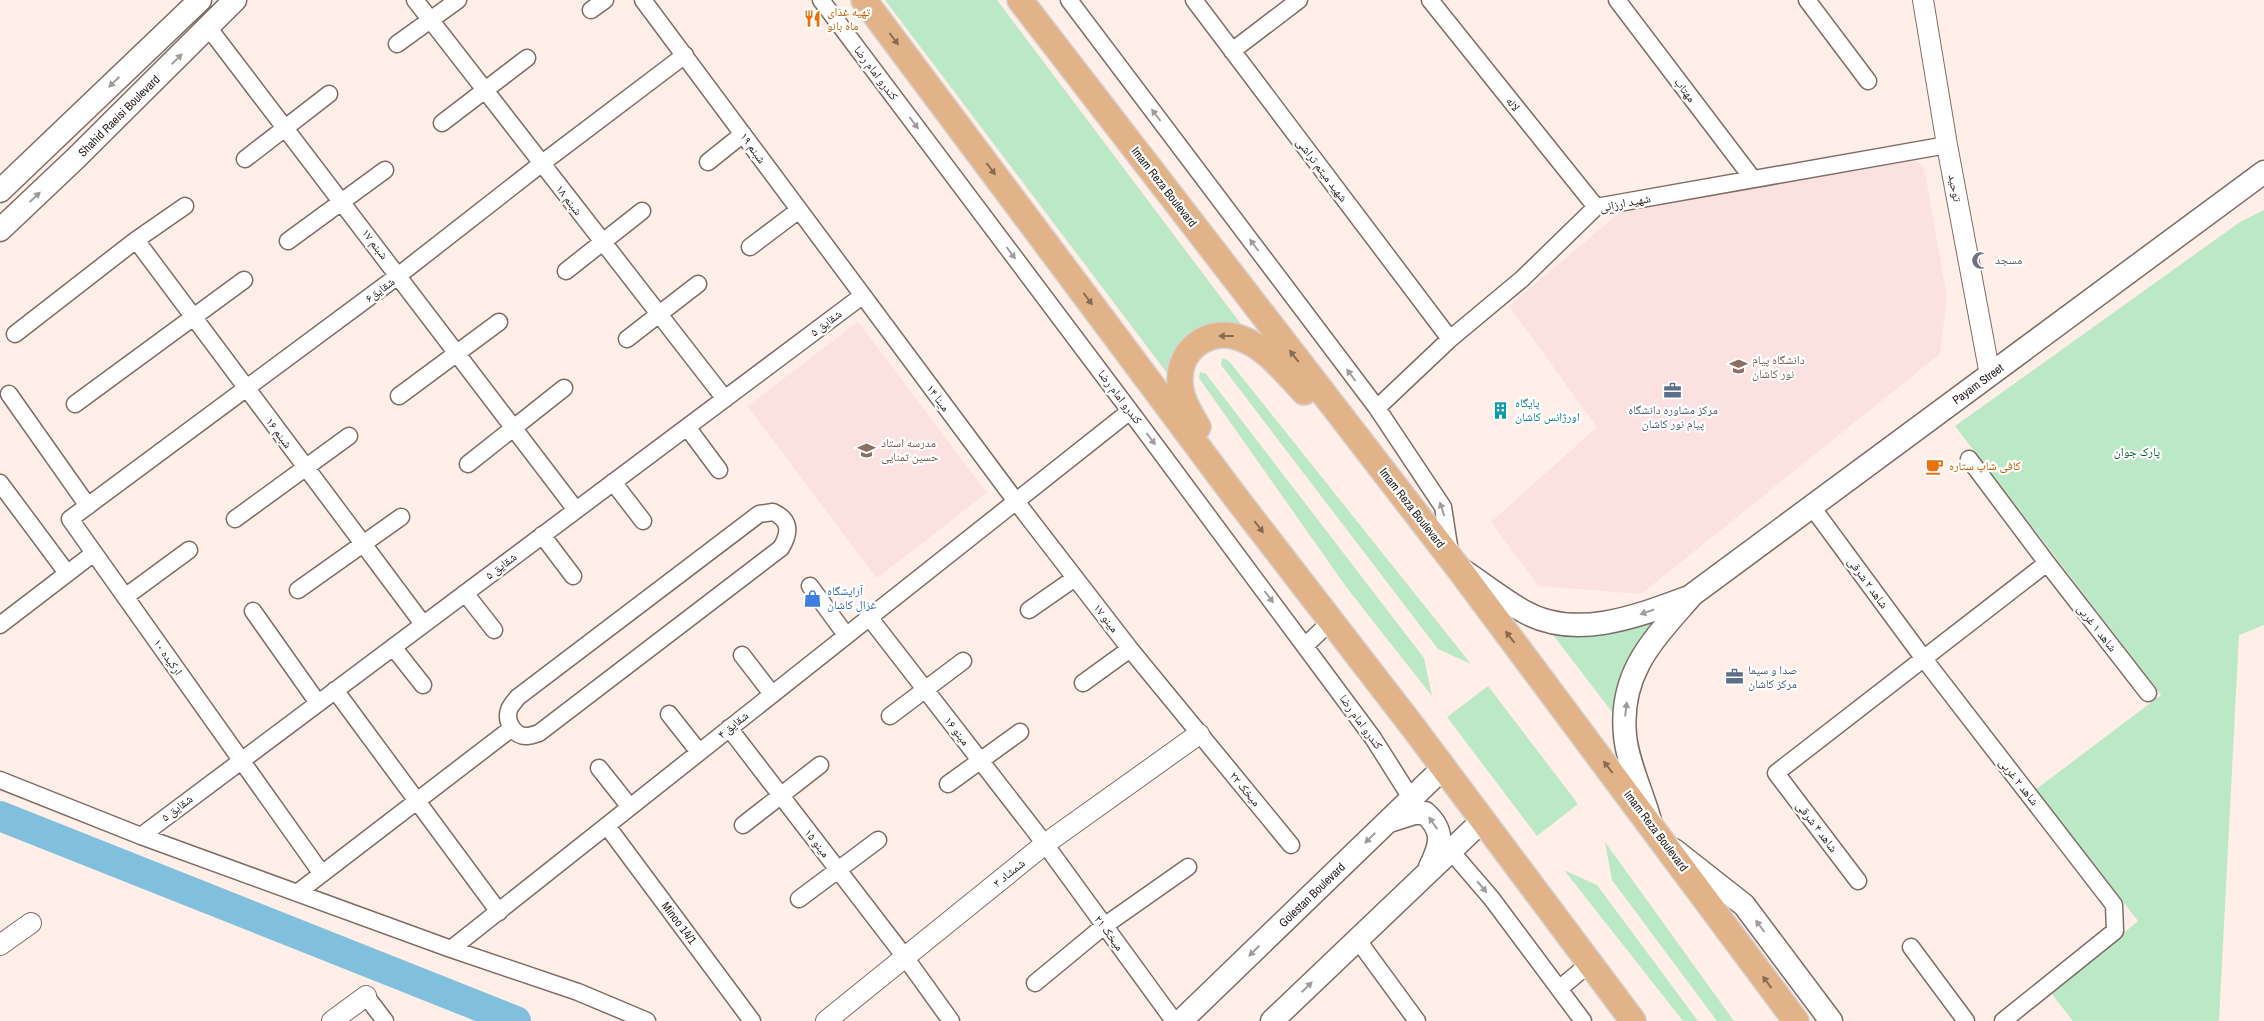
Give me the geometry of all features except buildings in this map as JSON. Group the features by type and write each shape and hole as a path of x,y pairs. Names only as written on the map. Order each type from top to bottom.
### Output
{"main road":[{"path":"0,191 200,0"},
{"name":"Shahid Raeisi Boulevard","path":"0,230 76,158 235,0"},
{"path":"864,0 1237,499 1483,820 1633,1021"},
{"name":"Imam Reza Boulevard","path":"1020,0 1455,563 1795,1020"},
{"name":"Payam Street","path":"1692,595 2264,172"},
{"path":"1237,499 1188,409 1182,394 1180,381 1183,361 1194,344 1206,338 1226,335 1238,337 1258,347 1391,482"},
{"path":"1455,563 1523,611 1542,619 1562,623 1582,624 1627,619 1692,595"},
{"path":"1651,824 1625,736 1625,712 1629,688 1635,668 1650,644 1692,595"},
{"name":"Golestan Boulevard","path":"1181,1021 1443,768"},
{"path":"1387,821 1414,813 1425,813 1436,823 1440,833 1437,854 1430,868"},
{"path":"1272,1021 1430,868 1483,820"},
{"path":"1665,843 1744,904 1832,1021"}],"street":[{"name":"شبنم ۱۸","path":"414,0 725,398"},
{"path":"397,44 458,0"},
{"path":"591,10 605,0"},
{"name":"شبنم ۱۹","path":"643,0 862,296"},
{"name":"کندرو امام رضا","path":"821,0 1305,646 1373,738 1411,798"},
{"path":"1069,0 1377,408 1443,507 1455,563"},
{"name":"شهید میثم تراشی","path":"1194,0 1450,339"},
{"path":"1232,51 1299,0"},
{"name":"لاله","path":"1430,0 1596,207"},
{"name":"مهتاب","path":"1617,0 1753,179"},
{"path":"1807,0 1868,82"},
{"name":"توحید","path":"1924,0 1947,145 1990,375"},
{"name":"شبنم ۱۷","path":"208,28 399,275 576,510"},
{"name":"شقایق۶","path":"70,519 247,390 685,55"},
{"path":"442,123 486,92 527,58"},
{"path":"246,159 330,94"},
{"path":"708,162 743,134"},
{"name":"شهید ارزانی","path":"1377,408 1450,339 1522,279 1596,207 1947,145"},
{"path":"288,241 385,170"},
{"path":"15,334 136,240 185,206"},
{"path":"750,247 799,210"},
{"path":"566,271 642,211"},
{"name":"شبنم ۱۶","path":"136,240 423,624"},
{"path":"75,404 244,280"},
{"path":"627,339 698,284"},
{"name":"شقایق ۵","path":"141,836 862,296"},
{"name":"مینا ۱۴","path":"862,296 1015,500"},
{"path":"399,396 499,322"},
{"path":"468,464 564,388"},
{"path":"9,394 88,506"},
{"name":"شقایق ۴","path":"451,949 1015,500 1130,411"},
{"path":"687,426 719,470"},
{"path":"235,519 349,436"},
{"name":"شاهد ۱ غربی","path":"1969,459 2148,693"},
{"path":"613,482 643,521"},
{"path":"0,483 67,573"},
{"name":"مینو ۱۷","path":"1015,500 1130,649 1199,734"},
{"name":"شاهد ۲ شرقی","path":"1812,507 1924,659"},
{"path":"773,512 781,516 786,525 788,537 781,548 539,733 526,737 518,734 512,728 508,721 509,710 518,696 759,514 773,512"},
{"path":"298,590 401,517"},
{"name":"ارکیده ۱۰","path":"70,519 322,874"},
{"path":"542,535 573,576"},
{"path":"125,597 189,550"},
{"path":"0,625 94,553"},
{"path":"1924,659 2047,563"},
{"path":"1029,610 1075,578"},
{"path":"810,586 846,635"},
{"path":"465,593 494,630"},
{"path":"253,611 318,703"},
{"name":"مینو ۱۶","path":"869,617 1045,844"},
{"path":"1305,646 1331,621"},
{"path":"393,647 424,685"},
{"path":"1083,683 1130,649"},
{"path":"742,655 772,694"},
{"name":"شاهد ۴ شرقی","path":"1858,881 1776,773 1924,659"},
{"name":"شاهد ۲ غربی","path":"1924,659 2114,905 2115,931 2003,1021"},
{"path":"890,716 963,661"},
{"path":"335,690 415,802 499,912"},
{"path":"669,714 699,752"},
{"path":"297,893 512,728"},
{"name":"مینو ۱۵","path":"729,728 905,957 951,1021"},
{"path":"948,784 1020,732"},
{"name":"شمشاد ۳","path":"826,1021 1045,844 1199,734"},
{"name":"میخک ۲۲","path":"1199,734 1291,845"},
{"path":"744,825 820,765"},
{"path":"599,768 630,807"},
{"path":"0,780 141,836 451,949 578,992 646,1021"},
{"name":"Minoo 14/1","path":"607,826 752,1021"},
{"path":"799,899 878,840"},
{"name":"میخک ۲۱","path":"1045,844 1174,1021"},
{"path":"1450,850 1492,899 1583,1021"},
{"path":"1035,983 1104,926 1188,867"},
{"path":"0,945 31,923"},
{"path":"1357,939 1417,1021"},
{"path":"1910,947 1966,1021"},
{"path":"1559,989 1590,963"},
{"path":"332,1021 366,996 385,1021"}],"shaded area":[{"name":"دانشگاه پیام نور کاشان","path":"1912,158 1924,167 1947,297 1940,354 1641,594 1539,586 1491,522 1597,427 1509,306 1625,208"},
{"name":"مدرسه استاد حسین تمنایی","path":"858,322 987,493 877,578 747,406"}],"green space":[{"path":"885,0 997,0 1241,324 1227,326 1170,377"},
{"name":"پارک جوان","path":"2264,210 2264,625 2239,635 2219,1021 2073,1021 2051,993 2138,921 2035,790 2161,695 1955,426 2240,222"},
{"path":"1222,358 1229,361 1471,664 1438,649 1221,365"},
{"path":"1200,372 1206,374 1424,658 1432,696 1347,588 1199,378"},
{"path":"1659,615 1615,716 1547,627"},
{"path":"1488,686 1578,804 1537,836 1447,717"},
{"path":"1605,842 1734,1021 1717,1021 1612,880"},
{"path":"1564,870 1597,885 1698,1021 1683,1021"}],"waterway":[{"path":"0,816 516,1021"}],"place":[{"name":"تهیه غذای ماه بانو","path":"813,19"},
{"name":"مسجد","path":"1981,260"},
{"name":"دانشگاه پیام نور کاشان","path":"1738,367"},
{"name":"مرکز مشاوره دانشگاه پیام نور کاشان","path":"1673,391"},
{"name":"پایگاه اورژانس کاشان","path":"1501,410"},
{"name":"مدرسه استاد حسین تمنایی","path":"867,450"},
{"name":"کافی شاپ ستاره","path":"1935,466"},
{"name":"آرایشگاه غزال کاشان","path":"813,598"},
{"name":"صدا و سیما مرکز کاشان","path":"1734,677"}]}
